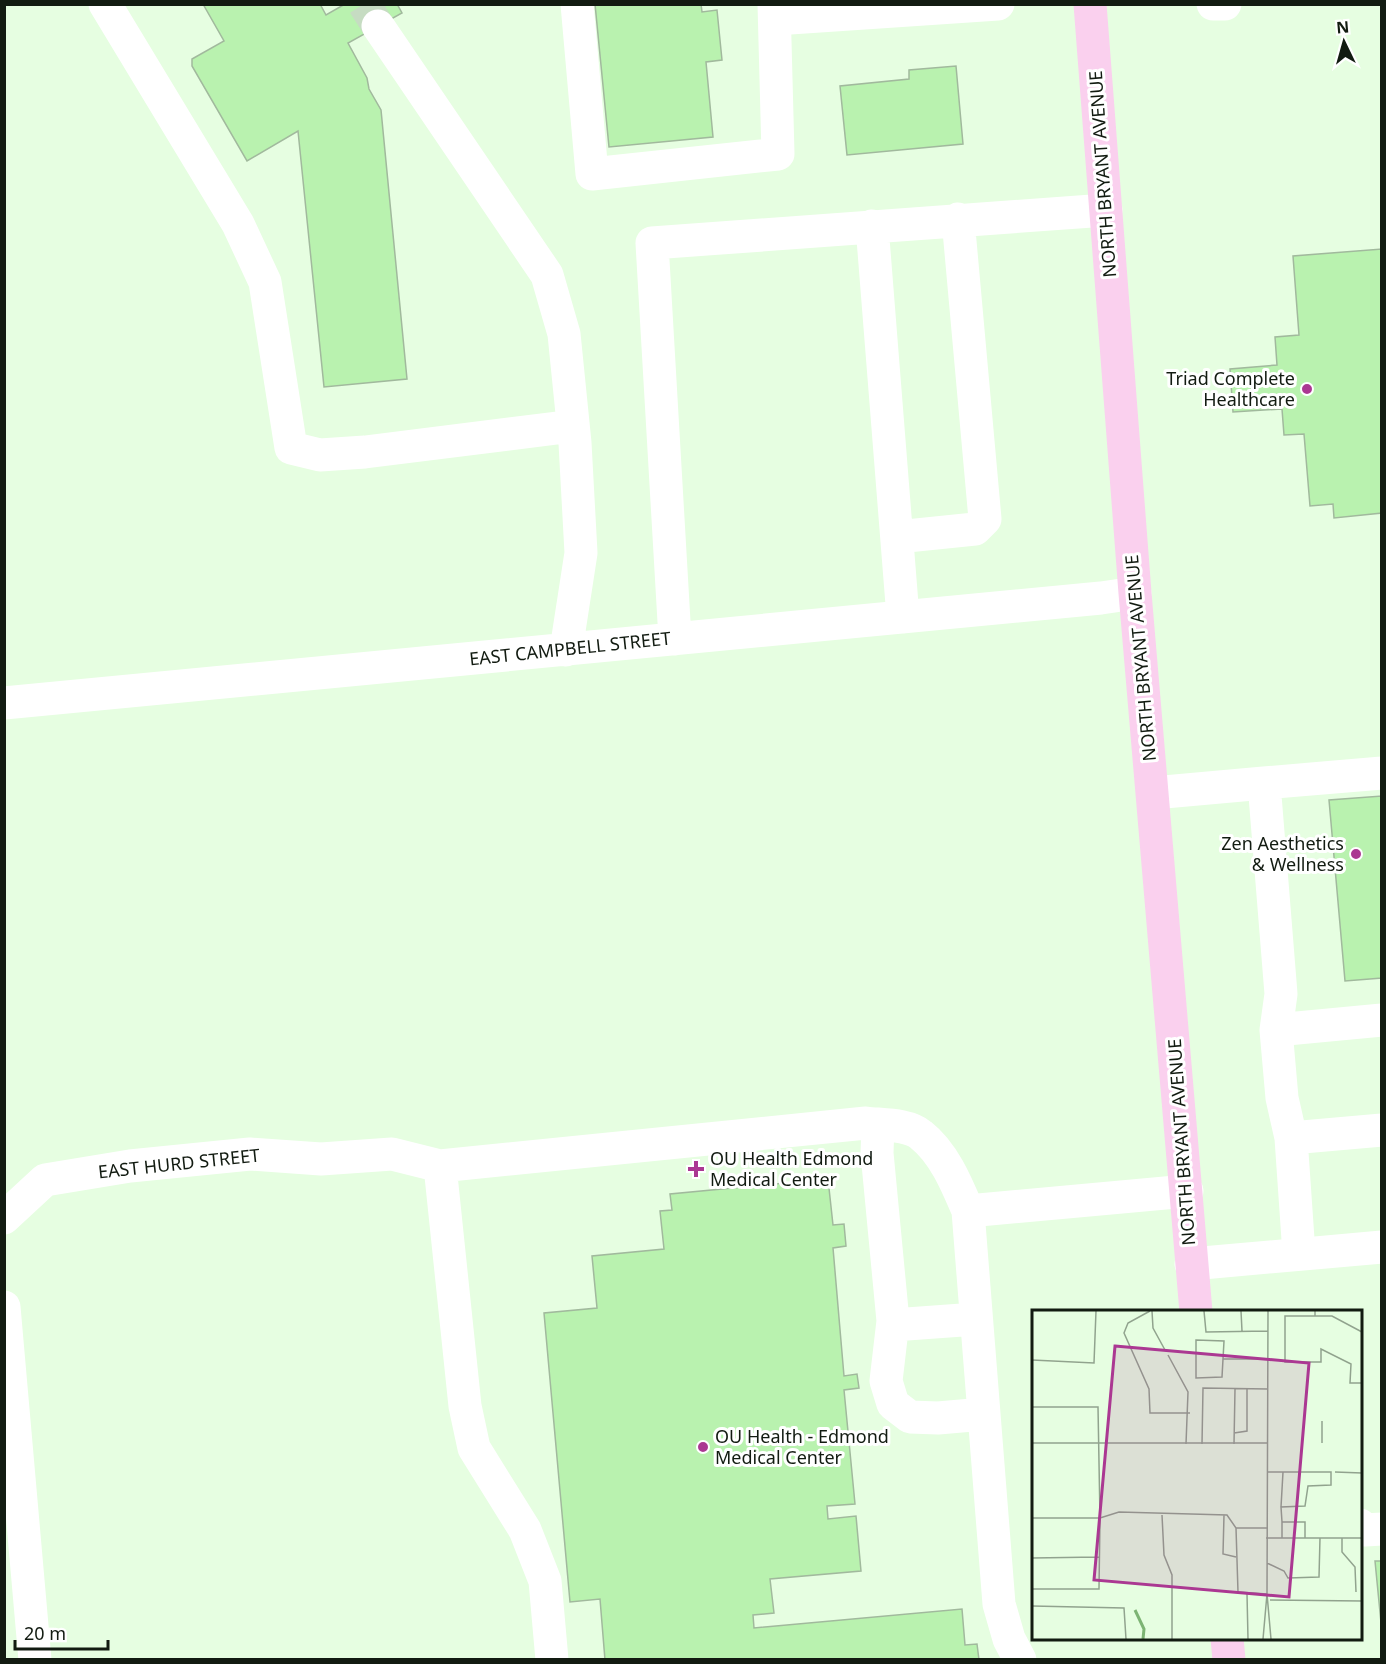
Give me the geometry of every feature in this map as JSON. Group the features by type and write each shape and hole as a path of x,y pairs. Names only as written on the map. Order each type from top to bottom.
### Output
{"main road":[{"name":"NORTH BRYANT AVENUE","path":"1090,4 1196,1310"},
{"path":"1227,1640 1229,1659"}],"street":[{"path":"105,4 238,224 265,282 291,448 320,455 365,452 573,426"},
{"path":"578,4 592,174 778,154 774,12 998,4"},
{"path":"1214,4 1225,4"},
{"path":"378,26 548,275 564,334 573,426 581,553 566,650"},
{"path":"675,639 652,243 1106,210"},
{"path":"897,537 975,529 985,519 958,219"},
{"path":"872,226 903,617"},
{"name":"EAST CAMPBELL STREET","path":"4,703 1136,593"},
{"path":"1153,793 1382,773"},
{"path":"1264,783 1281,994 1276,1030 1282,1098 1291,1138 1299,1254"},
{"path":"1276,1030 1382,1020"},
{"name":"EAST HURD STREET","path":"4,1218 45,1180 130,1166 250,1154 321,1159 392,1154 440,1166 866,1123 920,1134 955,1179 968,1211 999,1604 1009,1639 1020,1659"},
{"path":"878,1124 876,1154 893,1325 886,1381 893,1404 910,1417 938,1418 984,1414"},
{"path":"1291,1138 1382,1130"},
{"path":"440,1166 465,1406 474,1448 525,1530 545,1581 552,1659"},
{"path":"968,1211 1187,1191"},
{"path":"1191,1264 1382,1247"},
{"path":"4,1307 13,1503 34,1659"},
{"path":"893,1325 976,1319"},
{"path":"1362,1527 1365,1530 1382,1529"},
{"path":"1220,1659 1229,1659"}],"building":[{"path":"203,4 320,4 326,15 345,4 397,4 402,13 348,43 381,110 407,379 324,387 298,131 247,161 192,66 192,59 224,41"},
{"path":"595,4 701,4 702,12 717,10 722,60 706,62 713,137 609,147"},
{"path":"956,66 963,144 847,155 840,86 909,79 909,70"},
{"name":"Triad Complete Healthcare","path":"1382,249 1382,513 1334,518 1333,504 1310,506 1304,434 1284,435 1282,409 1233,412 1230,369 1277,365 1275,337 1299,335 1293,256"},
{"path":"1382,796 1382,978 1345,981 1329,800"},
{"name":"OU Health - Edmond Medical Center","path":"828,1179 833,1225 844,1224 846,1246 833,1248 844,1376 857,1374 859,1388 844,1390 855,1504 827,1506 828,1519 856,1516 861,1571 770,1579 774,1613 753,1615 754,1628 962,1609 965,1645 977,1644 979,1660 605,1660 600,1599 570,1602 544,1313 597,1308 592,1256 664,1249 660,1211 672,1210 670,1194"},
{"path":"1375,1561 1382,1561 1382,1633"}],"tunnel":[{"path":"364,4 378,26"}],"place":[{"name":"Triad Complete Healthcare","path":"1307,389"},
{"name":"Zen Aesthetics & Wellness","path":"1356,854"},
{"name":"OU Health Edmond Medical Center","path":"696,1169"},
{"name":"OU Health - Edmond Medical Center","path":"703,1447"}]}
